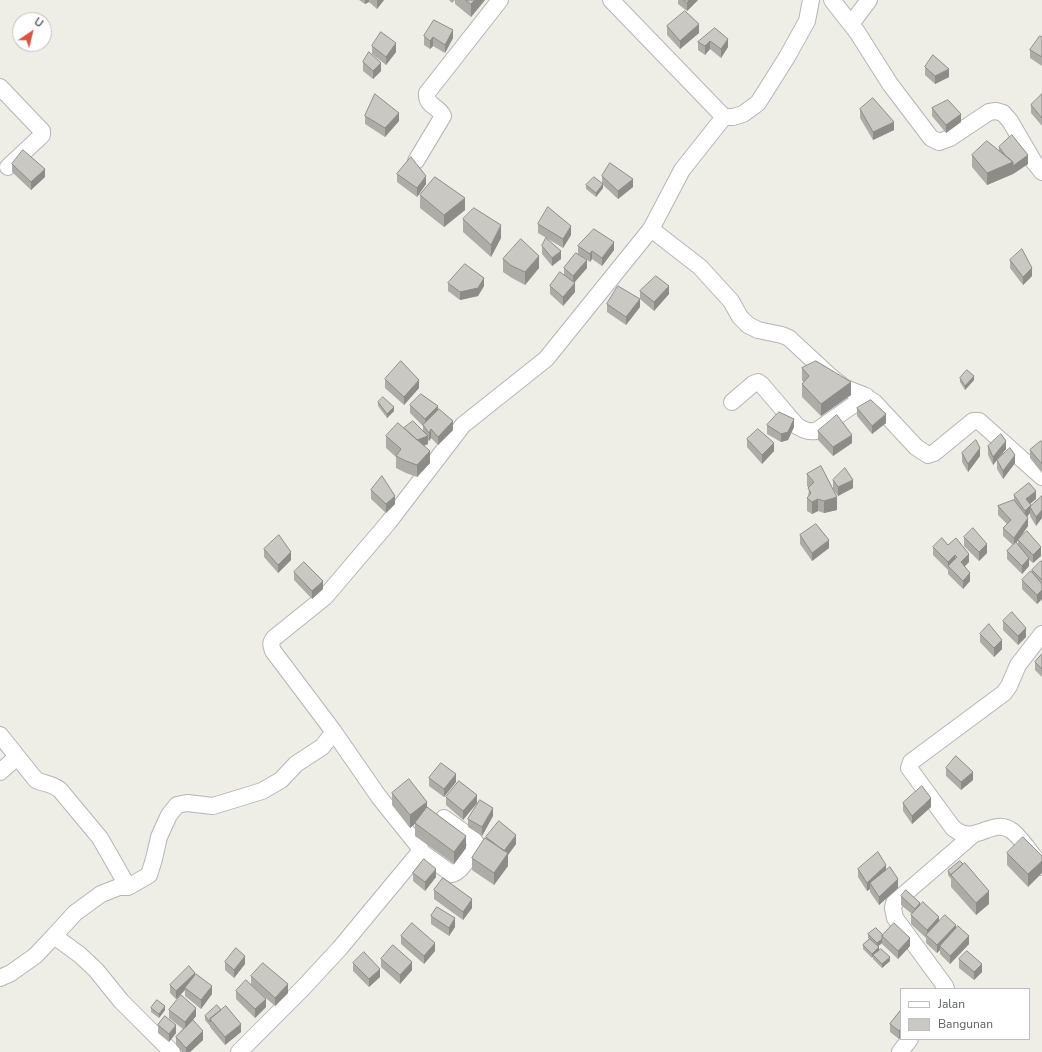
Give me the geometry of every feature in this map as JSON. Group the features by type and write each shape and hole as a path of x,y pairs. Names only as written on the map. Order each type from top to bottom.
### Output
{"street":[{"path":"416,161 443,116 439,110 428,102 427,93 500,0"},
{"path":"611,0 724,117 733,117 743,114 758,103 787,57 807,21 811,0"},
{"path":"832,0 851,24 890,84 931,138 939,142 950,138 989,112 996,111 1003,113 1010,120 1034,162 1042,172"},
{"path":"851,24 869,0"},
{"path":"0,87 42,130 42,135 8,167"},
{"path":"444,818 473,839 476,843 476,846 462,867 456,873 452,874 420,851 419,845 379,797 334,732 273,651 271,642 325,597 388,523 463,425 546,359 650,229 682,170 724,117"},
{"path":"650,229 700,267 731,301 740,317 748,325 758,330 789,338 845,388 866,396 874,402 916,447 928,455 934,453 973,421 980,421 1042,477"},
{"path":"732,402 753,384 758,382 797,426 804,431 811,432 816,431 866,396"},
{"path":"1039,644 1018,665 1009,686 1004,693 911,762 910,771 953,828 962,834 974,834 1000,826 1006,827 1014,831 1042,868"},
{"path":"0,978 11,973 34,956 75,913 101,894 119,887 128,887 150,874 159,837 169,815 177,805 187,803 213,806 262,791 281,780 296,764 322,747 334,732"},
{"path":"0,735 36,780 51,784 60,790 100,838 128,887"},
{"path":"0,772 17,757"},
{"path":"946,988 895,918 893,908 894,903 974,834"},
{"path":"239,1052 303,988 334,954 420,851"},
{"path":"54,936 80,955 96,970 121,1001 172,1052"},
{"path":"900,1052 909,1040"}],"building":[{"path":"466,0 475,0 471,4"},
{"path":"685,11 699,24 680,41 667,26"},
{"path":"434,20 453,30 445,45 433,37 430,41 424,36"},
{"path":"715,28 728,39 721,49 710,41 705,46 698,42"},
{"path":"381,32 396,43 386,57 372,46"},
{"path":"1040,36 1042,37 1042,57 1030,50"},
{"path":"369,52 381,63 373,71 363,62"},
{"path":"933,55 949,69 935,76 925,67"},
{"path":"375,94 399,113 385,128 365,116"},
{"path":"1042,94 1042,118 1031,105"},
{"path":"873,98 894,122 873,132 860,109"},
{"path":"948,100 961,114 946,125 932,108"},
{"path":"1012,135 1028,155 1013,166 1013,162 999,147"},
{"path":"987,141 1013,162 987,173 972,155"},
{"path":"23,150 45,169 31,182 12,164"},
{"path":"411,157 426,176 417,188 397,174"},
{"path":"610,163 633,179 618,191 602,176"},
{"path":"435,177 465,198 444,215 420,195"},
{"path":"594,177 603,184 596,193 586,185"},
{"path":"548,207 571,226 563,239 538,224"},
{"path":"474,208 501,225 491,245 463,219"},
{"path":"594,229 614,242 602,258 592,251 590,254 578,246"},
{"path":"546,238 561,251 552,258 542,246"},
{"path":"521,239 539,256 525,272 512,266 503,259"},
{"path":"1022,249 1032,268 1023,277 1010,260"},
{"path":"576,253 587,260 573,276 564,268"},
{"path":"465,264 484,278 478,288 460,292 448,283"},
{"path":"560,272 575,283 563,297 550,286"},
{"path":"656,276 669,286 654,302 640,291"},
{"path":"618,286 640,299 626,317 607,304"},
{"path":"401,361 419,380 404,397 385,379"},
{"path":"816,361 851,382 821,404 802,384 809,376 802,368"},
{"path":"967,370 974,376 965,386 960,378"},
{"path":"421,394 438,406 425,419 410,405"},
{"path":"383,397 394,407 387,414 378,402"},
{"path":"871,400 886,414 872,426 857,408"},
{"path":"439,409 453,421 438,437 431,429 429,433 423,425"},
{"path":"779,412 794,419 788,432 781,434 767,425"},
{"path":"837,415 852,435 833,447 818,431"},
{"path":"413,421 428,436 417,440 404,428"},
{"path":"398,423 430,451 417,465 396,456 401,449 386,436"},
{"path":"758,429 774,443 762,455 747,439"},
{"path":"1001,434 1006,441 993,457 988,446"},
{"path":"976,440 980,448 968,464 962,453"},
{"path":"1041,441 1042,443 1042,464 1030,450"},
{"path":"1010,448 1015,455 1003,471 997,460"},
{"path":"821,466 837,497 824,501 818,499 812,502 807,498 811,493 808,488 814,482 807,474"},
{"path":"845,468 853,480 838,487 833,480"},
{"path":"382,476 395,496 386,504 371,490"},
{"path":"1029,483 1036,491 1026,499 1031,505 1025,511 1014,495"},
{"path":"1042,496 1042,510 1036,517 1030,507"},
{"path":"1014,500 1028,518 1014,538 1003,528 1011,520 998,506"},
{"path":"816,524 829,540 812,553 800,535"},
{"path":"973,528 987,544 979,552 964,537"},
{"path":"1027,531 1041,547 1033,555 1018,540"},
{"path":"279,535 291,552 278,565 264,549"},
{"path":"942,538 948,545 956,538 969,554 961,562 970,573 963,581 948,566 957,557 955,555 948,562 933,547"},
{"path":"1016,542 1029,558 1022,566 1007,551"},
{"path":"1041,561 1042,562 1042,580 1032,570"},
{"path":"304,562 323,581 312,591 294,572"},
{"path":"1031,571 1042,584 1042,590 1037,595 1022,580"},
{"path":"1012,612 1026,628 1018,636 1003,621"},
{"path":"989,624 1002,640 994,648 980,634"},
{"path":"1042,654 1042,669 1035,662"},
{"path":"956,756 973,772 961,782 946,768"},
{"path":"441,763 456,774 444,789 429,778"},
{"path":"409,779 427,802 410,815 392,793"},
{"path":"459,781 477,795 463,811 446,797"},
{"path":"922,786 931,798 912,816 903,803"},
{"path":"480,800 493,808 482,827 468,819"},
{"path":"427,807 466,836 454,852 415,823"},
{"path":"499,821 516,835 504,851 486,837"},
{"path":"1023,837 1042,856 1042,861 1028,874 1007,853"},
{"path":"485,838 508,853 494,873 472,858"},
{"path":"878,852 886,865 867,883 858,869"},
{"path":"424,859 436,869 425,882 413,873"},
{"path":"960,861 963,864 951,875 948,871"},
{"path":"965,863 989,891 976,903 951,875"},
{"path":"890,867 898,879 879,897 870,883"},
{"path":"443,878 472,899 463,912 434,890"},
{"path":"906,890 920,903 915,909 901,896"},
{"path":"923,902 939,917 927,930 911,915"},
{"path":"437,907 455,918 449,928 431,916"},
{"path":"945,915 956,925 937,945 926,935"},
{"path":"412,923 435,943 424,956 401,936"},
{"path":"894,923 910,938 898,951 882,936"},
{"path":"958,926 969,936 950,956 940,946"},
{"path":"876,928 883,935 882,939 877,943 868,934"},
{"path":"870,939 879,947 872,954 863,945"},
{"path":"393,945 412,962 400,975 381,959"},
{"path":"236,948 245,956 234,970 225,962"},
{"path":"881,949 890,957 882,964 873,955"},
{"path":"967,951 982,964 974,972 959,959"},
{"path":"364,952 380,969 369,979 353,963"},
{"path":"263,963 288,984 275,998 251,976"},
{"path":"189,966 195,973 176,991 170,985"},
{"path":"196,974 212,986 201,1000 185,988"},
{"path":"246,980 266,999 255,1009 236,991"},
{"path":"181,995 196,1008 185,1022 169,1010"},
{"path":"157,1000 165,1006 159,1014 151,1008"},
{"path":"217,1005 221,1010 210,1019 210,1022 205,1016"},
{"path":"226,1006 241,1024 225,1037 210,1019"},
{"path":"900,1011 899,1031 890,1024"},
{"path":"165,1016 176,1025 169,1034 158,1025"},
{"path":"193,1020 203,1031 186,1048 176,1037"}]}
